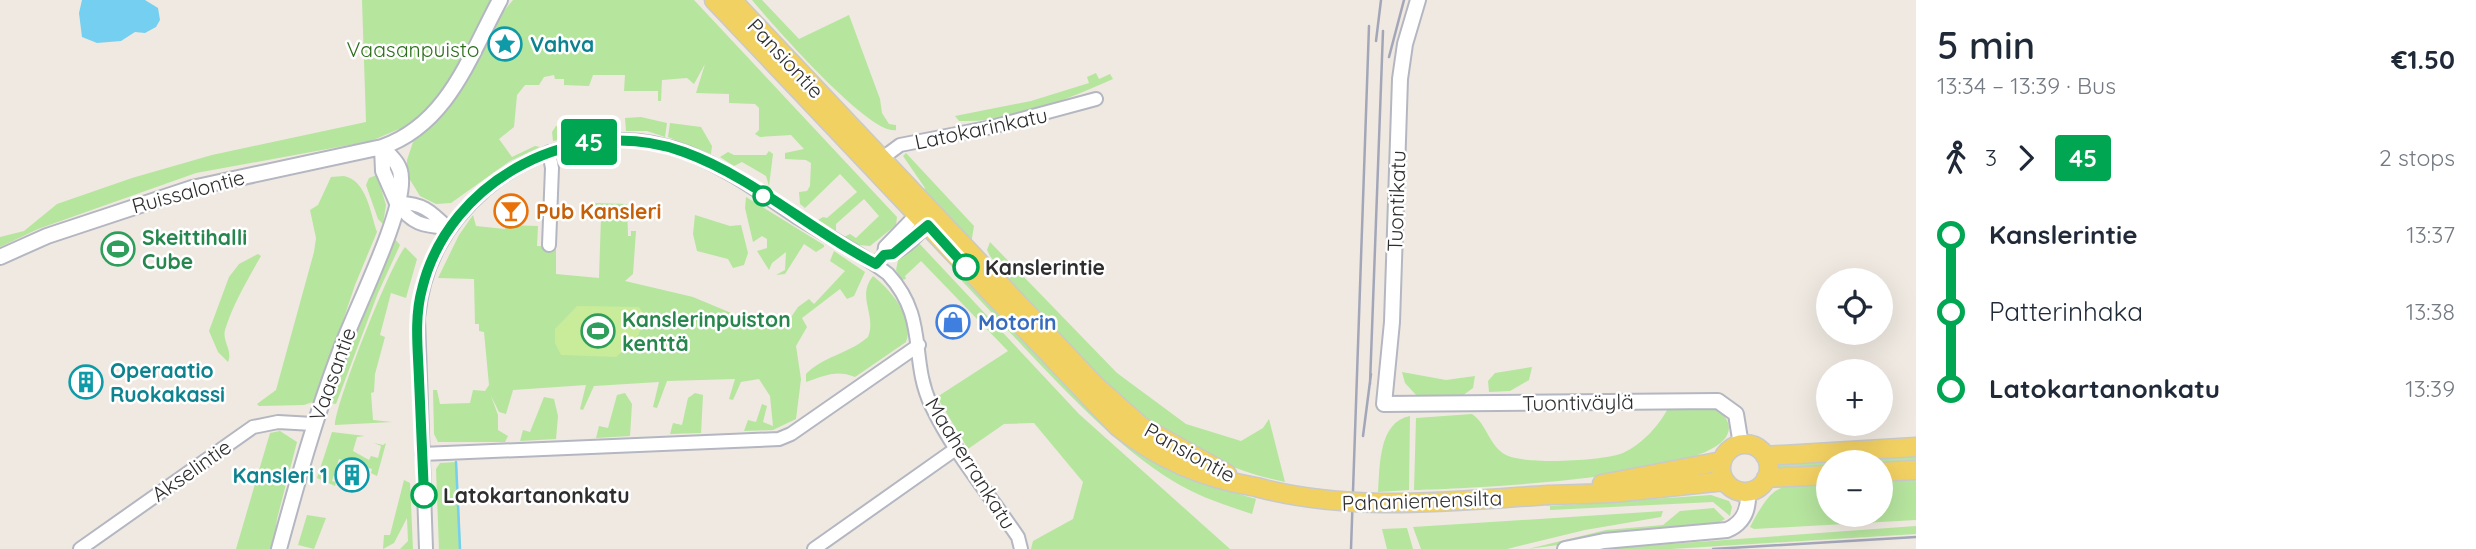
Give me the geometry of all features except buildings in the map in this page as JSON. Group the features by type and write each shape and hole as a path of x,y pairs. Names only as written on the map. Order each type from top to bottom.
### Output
{"main road":[{"name":"Pansiontie","path":"714,0 876,163"},
{"name":"Pansiontie","path":"732,0 876,163 1118,427 1151,450 1186,469 1256,487"},
{"path":"1741,445 1758,448 1765,456 1769,467 1766,478 1758,488 1748,492 1734,490 1725,481 1722,461 1729,450 1741,445"},
{"path":"1765,456 1916,447"},
{"path":"1549,495 1722,461"},
{"path":"1893,471 1916,470"},
{"path":"1766,478 1816,476"},
{"path":"1549,495 1625,492 1725,481"},
{"name":"Pahaniemensilta","path":"1256,487 1318,501 1370,504 1549,495"}],"street":[{"path":"382,147 401,141 443,104 500,0"},
{"name":"Tuontikatu","path":"1384,404 1392,322 1400,79 1405,44 1418,0"},
{"name":"Latokarinkatu","path":"876,163 900,145 992,127 1096,99"},
{"path":"426,549 419,304 430,264 448,228 469,204 504,175 549,152 588,142 622,140 656,144 686,152 721,169 880,260 885,247 925,217"},
{"name":"Vaasantie","path":"279,549 313,424 356,307 394,217 402,181 399,165 382,147"},
{"name":"Ruissalontie","path":"0,257 47,236 192,188 382,147"},
{"path":"549,152 552,169 549,244"},
{"path":"397,202 414,202 423,206 448,228"},
{"name":"Maaherrankatu","path":"880,260 906,299 917,329 926,393 957,448 1018,537 1021,549"},
{"path":"422,454 779,439 919,345"},
{"name":"Tuontiväylä","path":"1384,404 1718,401 1736,414 1741,445"},
{"name":"Akselintie","path":"80,549 253,427 278,422 313,424"},
{"path":"814,549 957,448"},
{"path":"1565,549 1615,540 1727,530 1738,524 1744,515 1748,492"}],"green space":[{"name":"Vaasanpuisto","path":"362,0 491,0 445,88 434,103 401,133 399,129 371,141 196,173 38,229 0,247 0,237 24,231 57,204 132,178 212,155 366,122"},
{"path":"513,0 694,0 897,217 896,225 870,246 858,245 844,237 850,234 856,238 879,216 864,199 836,224 836,231 818,220 827,218 857,192 840,174 805,208 800,204 799,192 807,191 810,186 811,163 806,160 785,159 785,153 804,149 791,135 760,137 755,134 759,130 759,108 755,104 729,103 729,94 696,93 705,64 694,84 687,78 662,80 661,101 658,101 658,91 624,91 625,75 593,75 589,86 564,85 564,79 555,79 554,75 544,77 539,85 525,85 517,95 514,127 499,139 512,157 535,146 540,147 510,161 451,203 436,204 420,196 407,175 407,160 413,142 458,95 493,24"},
{"path":"752,0 762,0 799,39 849,15 880,99 882,113 889,124 896,125 896,130 883,127 865,116 844,98"},
{"path":"1096,73 1099,79 1110,74 1113,79 1038,109 1018,114 979,121 959,121 955,116 1031,101 1089,83 1087,77"},
{"path":"641,117 667,123 665,137 647,131 626,131 625,118"},
{"path":"617,123 618,129 553,141 552,132 556,126"},
{"path":"670,123 701,127 712,146 711,154 668,137"},
{"path":"769,151 773,154 769,186 766,176 742,162 734,166 720,157 728,152 734,155 766,155"},
{"path":"906,153 974,226 971,244 923,194 925,188 903,156"},
{"path":"377,175 386,205 383,224 378,219 366,185 369,178"},
{"path":"344,176 352,179 363,191 377,232 355,285 316,401 304,405 259,406 257,404 276,390 314,252 316,238 310,210 318,205 331,177"},
{"path":"746,197 824,247 816,252 804,244 785,274 776,275 785,270 786,252 772,263 769,270 757,251 767,248 767,239 762,236 753,242 745,208"},
{"path":"595,203 627,204 628,236 631,236 631,231 636,231 633,274 625,281 693,297 736,315 787,323 798,307 809,299 814,304 845,271 830,261 834,251 865,272 854,296 847,299 840,289 802,318 807,327 796,346 801,379 796,419 773,430 744,431 748,420 756,422 762,404 767,406 763,422 773,426 770,396 759,379 741,382 733,400 729,399 735,379 667,381 657,408 653,407 659,382 594,386 583,410 580,409 586,385 513,390 506,414 499,412 491,396 498,415 498,430 508,436 505,442 438,442 434,434 433,390 437,390 440,404 470,403 473,390 485,391 489,385 484,332 479,331 479,324 475,324 474,279 438,278 459,235 473,215 476,226 505,229 505,225 538,226 537,246 556,247 556,274 599,278 601,217 595,216"},
{"path":"695,215 730,226 741,225 748,253 744,265 733,268 728,259 697,251 693,234"},
{"path":"394,238 400,245 378,293 336,404 327,403"},
{"path":"917,241 1079,414 1230,549 1031,549 1033,541 1073,519 1083,482 1034,423 1004,424 968,449 937,397 1008,351 921,261 905,276 906,279 901,280 896,270 899,256"},
{"path":"990,242 1117,373 1186,424 1241,441 1263,428 1269,419 1285,482 1239,469 1196,449 1156,425 1118,396 1083,364 1020,293 990,256 987,250"},
{"path":"405,247 417,259 406,298 391,293 380,335 385,337 375,374 374,392 371,393 373,420 392,422 335,425 337,412 364,336 387,280"},
{"path":"258,254 261,256 236,301 225,330 228,362 218,352 209,331 229,277 239,264"},
{"path":"873,276 887,288 904,314 908,333 906,342 855,377 836,373 806,382 806,374 813,368 868,337 870,321 866,291"},
{"path":"960,276 1164,466 1188,479 1256,499 1252,514 1211,500 1182,486 1145,462 1062,387"},
{"name":"Kanslerinpuiston kenttä","path":"577,306 639,307 643,313 643,321 639,334 616,357 561,355 555,343 555,329"},
{"path":"1532,367 1529,380 1510,391 1489,392 1488,381 1495,373"},
{"path":"1402,372 1446,380 1475,376 1473,388 1462,396 1417,396 1405,383"},
{"path":"625,393 632,404 630,436 596,438 599,426 608,428 617,395"},
{"path":"695,393 703,395 701,433 670,434 673,423 682,425 688,398"},
{"path":"544,397 554,399 558,416 556,439 520,441 523,430 530,432"},
{"path":"1709,407 1719,410 1728,433 1706,452 1661,466 1541,483 1414,490 1416,418 1472,414 1506,455 1529,460 1564,461 1623,453 1649,434 1668,408"},
{"path":"1410,416 1409,490 1378,492 1386,436 1400,420"},
{"path":"280,431 297,442 277,519 273,549 236,549 270,433"},
{"path":"332,432 365,436 357,437 353,451 369,460 371,456 378,458 381,446 374,443 386,443 377,476 371,473 372,469 339,459 332,481 336,482 335,486 317,478"},
{"path":"1916,455 1916,463 1893,463 1893,456"},
{"path":"1816,460 1816,469 1776,471 1775,462"},
{"path":"457,462 461,549 439,549 436,469 440,463"},
{"path":"1916,478 1916,520 1893,521 1893,479"},
{"path":"404,480 410,483 413,549 400,549 408,541 407,518 394,543 383,549 384,535 390,535"},
{"path":"1816,484 1816,526 1750,527 1773,493 1780,488"},
{"path":"1711,495 1729,501 1732,507 1730,516 1713,502 1550,510 1550,506"},
{"path":"1714,508 1725,519 1716,524 1528,549 1606,530 1663,525 1680,511"},
{"path":"1663,511 1661,517 1585,530 1507,549 1421,549 1413,527"},
{"path":"307,515 326,518 314,549 298,545"},
{"path":"1916,526 1916,534 1671,549 1600,549"},
{"path":"1407,528 1413,549 1387,549 1382,529"}],"water":[{"path":"82,0 145,0 158,8 160,20 156,27 145,33 135,32 121,41 97,43 82,37 79,13"}],"waterway":[{"path":"456,462 460,549"}],"railway":[{"path":"1376,41 1381,0"},
{"path":"1389,57 1404,0"},
{"path":"1351,549 1369,26"},
{"path":"1370,384 1383,31"},
{"path":"1363,436 1371,374"},
{"path":"1713,549 1916,537"}],"bus line":[{"name":"45","path":"424,495 418,318 422,289 430,264 448,228 469,204 504,175 542,155 597,141 622,140 666,146 721,169 834,242 876,264 884,255 893,254 928,225 966,267"}],"place":[{"name":"Vahva","path":"505,44"},
{"name":"Pub Kansleri","path":"511,211"},
{"name":"Skeittihalli Cube","path":"118,249"},
{"name":"Kanslerintie","path":"966,267"},
{"name":"Motorin","path":"953,322"},
{"name":"Kanslerinpuiston kenttä","path":"598,331"},
{"name":"Operaatio Ruokakassi","path":"86,382"},
{"name":"Kansleri 1","path":"352,475"},
{"name":"Latokartanonkatu","path":"424,495"}]}
